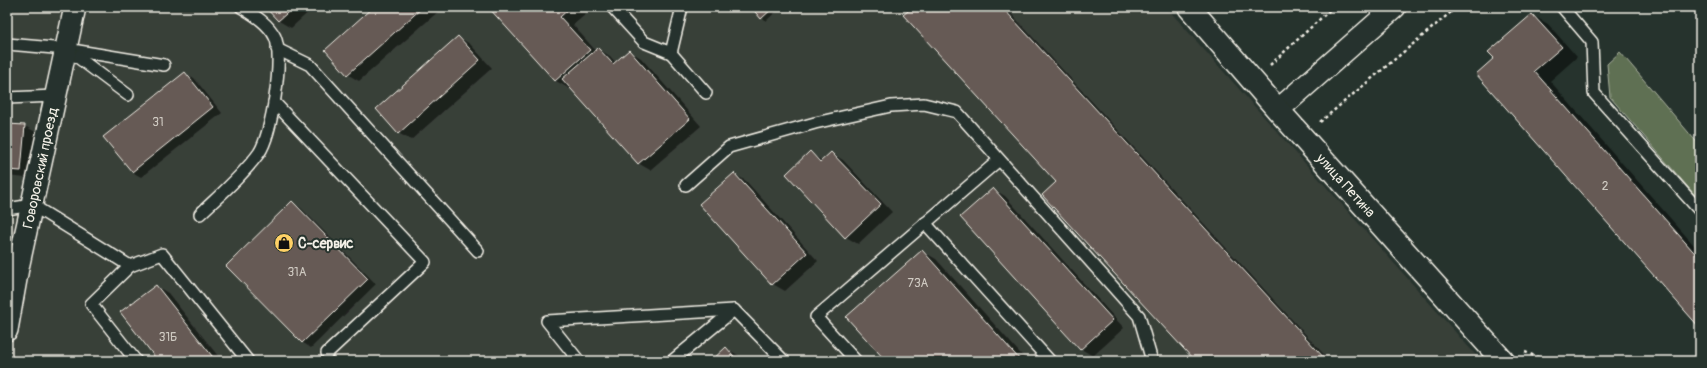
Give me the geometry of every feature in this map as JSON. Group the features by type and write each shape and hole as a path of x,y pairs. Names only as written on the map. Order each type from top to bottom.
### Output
{"street":[{"name":"Говоровский проезд","path":"7,330 32,205 75,7"},
{"name":"улица Петина","path":"1189,7 1278,110 1503,361"},
{"path":"1278,110 1395,7"}],"lane":[{"path":"200,214 260,152 270,125 274,102 277,49 276,39 270,29 241,7"},
{"path":"612,7 644,42 671,52 706,94"},
{"path":"671,52 682,7"},
{"path":"1562,7 1592,42 1594,92 1700,211"},
{"path":"7,44 66,48 164,65"},
{"path":"66,48 128,95"},
{"path":"277,49 310,65 478,251"},
{"path":"7,98 55,96"},
{"path":"274,102 425,262 326,353"},
{"path":"686,185 729,148 815,123 891,106 924,104 957,112 1139,316 1152,361"},
{"path":"856,361 816,317 999,160"},
{"path":"7,209 32,205 130,266"},
{"path":"925,223 1050,361"},
{"path":"136,361 91,304 130,266 162,254 248,361"},
{"path":"579,361 547,321 734,310 784,361"},
{"path":"672,361 734,310"}],"path":[{"path":"1268,67 1333,7"},
{"path":"1319,123 1457,7"}],"shaded area":[{"path":"7,7 1166,7 1481,361 7,361"}],"green space":[{"path":"1620,52 1700,146 1700,201 1610,97 1607,64"}],"building":[{"path":"265,7 294,7 278,21"},
{"path":"373,7 423,7 347,75 325,50"},
{"path":"488,7 571,7 560,17 590,50 555,81"},
{"path":"751,7 774,7 761,19"},
{"path":"913,7 1002,7 1327,361 1195,361 1042,195 1056,182 903,15"},
{"path":"1532,14 1562,47 1534,71 1700,259 1700,328 1476,74 1494,58 1488,52"},
{"path":"458,36 480,60 398,134 376,109"},
{"path":"598,48 613,64 629,50 690,119 638,164 562,79"},
{"path":"185,72 213,107 132,172 103,137"},
{"path":"7,124 25,125 21,171 7,170"},
{"path":"810,151 820,162 831,152 881,204 845,238 786,174"},
{"path":"734,173 807,253 772,285 699,204"},
{"path":"993,188 1113,320 1080,350 960,217"},
{"path":"292,201 368,279 302,343 226,266"},
{"path":"922,250 1021,361 886,361 846,317"},
{"path":"156,285 216,361 158,361 120,312"},
{"path":"726,347 738,361 711,361"}],"place":[{"name":"С-сервис","path":"284,243"}]}
